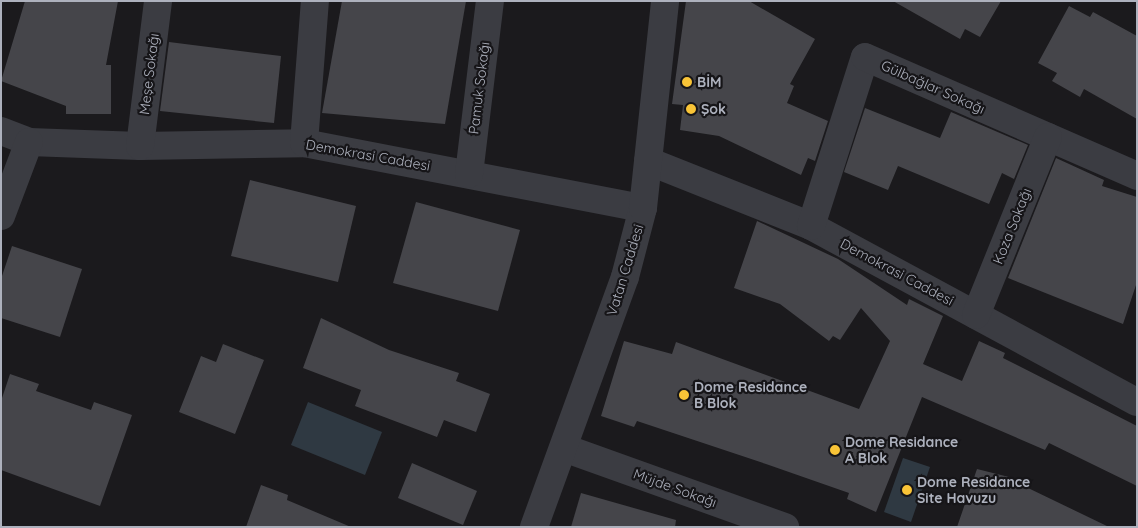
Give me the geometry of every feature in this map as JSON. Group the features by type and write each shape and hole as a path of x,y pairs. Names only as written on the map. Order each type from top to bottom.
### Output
{"street":[{"name":"Meşe Sokağı","path":"140,146 158,1"},
{"path":"304,143 315,1"},
{"name":"Pamuk Sokağı","path":"469,174 490,1"},
{"name":"Vatan Caddesi","path":"534,527 625,277 643,208 665,1"},
{"name":"Gülbağlar Sokağı","path":"811,226 865,57 1137,176"},
{"name":"Demokrasi Caddesi","path":"1,132 29,142 140,146 304,143 643,208"},
{"name":"Koza Sokağı","path":"976,315 1048,137"},
{"path":"1,216 29,142"},
{"name":"Demokrasi Caddesi","path":"648,162 811,226 1136,399"},
{"name":"Müjde Sokağı","path":"564,448 785,527"}],"shaded area":[{"path":"308,402 382,432 365,475 291,445"},
{"name":"Dome Residance Site Havuzu","path":"903,458 930,467 911,522 884,512"}],"building":[{"path":"25,1 118,1 106,65 111,65 111,114 66,114 66,106 1,81"},
{"path":"342,1 466,1 445,124 322,113"},
{"path":"686,1 749,1 815,39 790,84 794,86 787,103 828,121 815,161 808,158 801,175 719,136 680,130 683,105 672,104"},
{"path":"893,1 1001,1 980,37 965,29 960,39"},
{"path":"1069,6 1090,17 1093,12 1137,36 1137,119 1084,89 1080,97 1052,81 1057,73 1038,63"},
{"path":"169,42 281,56 274,123 160,111"},
{"path":"865,108 940,138 951,112 1028,145 1014,179 1002,173 989,204 898,166 888,190 844,172"},
{"path":"1056,158 1104,180 1102,186 1137,197 1137,282 1123,324 1008,278"},
{"path":"250,180 356,206 338,282 231,256"},
{"path":"416,202 520,230 498,311 393,283"},
{"path":"757,221 838,259 907,305 909,299 943,316 923,364 962,381 979,341 1005,353 1003,358 1137,426 1137,486 1049,443 1045,450 922,397 876,512 847,499 849,493 766,464 637,421 634,427 601,416 624,341 672,354 676,342 859,409 890,341 861,308 840,340 833,336 829,341 780,304 734,288"},
{"path":"12,246 82,269 60,337 1,318 1,279"},
{"path":"321,318 389,350 459,373 456,381 490,394 476,432 444,420 437,437 355,406 361,390 303,368"},
{"path":"223,344 264,360 235,434 179,412 201,356 216,362"},
{"path":"10,374 39,384 36,391 91,410 94,402 132,415 100,506 1,470 1,401"},
{"path":"412,463 477,491 463,525 398,498"},
{"path":"977,469 1029,482 1026,487 1109,527 957,527"},
{"path":"261,485 288,495 287,500 351,527 246,527"},
{"path":"581,493 676,520 675,527 571,527"}],"place":[{"name":"BİM","path":"687,82"},
{"name":"Şok","path":"691,109"},
{"name":"Dome Residance B Blok","path":"684,395"},
{"name":"Dome Residance A Blok","path":"835,450"},
{"name":"Dome Residance Site Havuzu","path":"907,490"}]}
